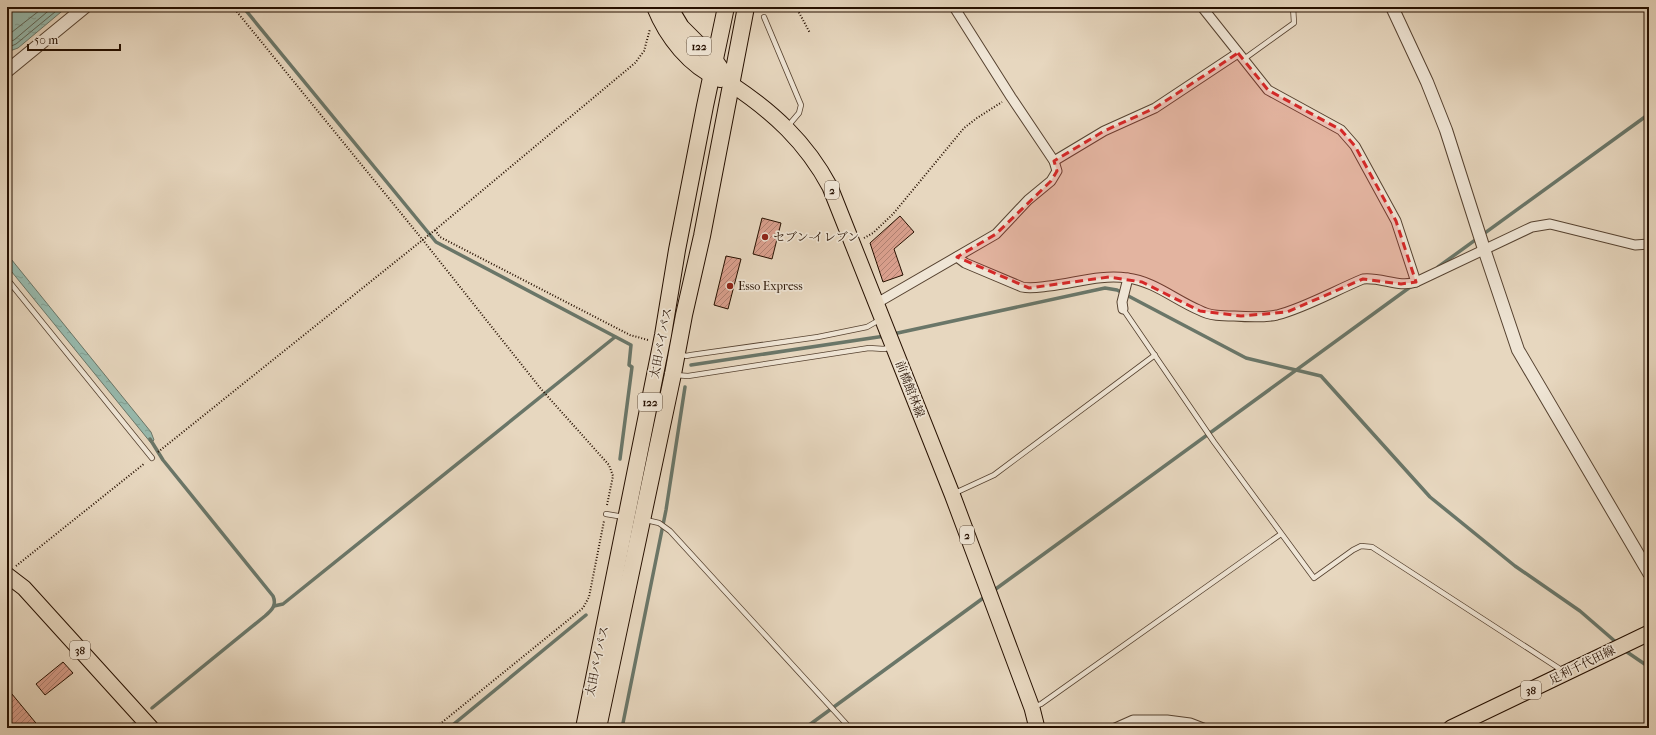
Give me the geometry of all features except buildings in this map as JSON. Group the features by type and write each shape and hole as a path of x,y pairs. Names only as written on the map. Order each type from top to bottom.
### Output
{"highway":[{"name":"122","path":"714,68 726,7"},
{"name":"122","path":"730,84 746,7"},
{"name":"122","path":"660,9 681,27 714,68 730,84"},
{"name":"太田バイパス","path":"584,728 661,344 677,250 714,68"},
{"name":"太田バイパス","path":"598,728 678,352 684,315 702,236 730,84"}],"main road":[{"name":"前橋館林線","path":"730,84 745,94 787,128 804,146 820,168 830,187 952,494 1032,708 1037,728"},
{"name":"38","path":"10,572 150,728"},
{"name":"足利千代田線","path":"1451,728 1649,633"}],"street":[{"path":"7,70 85,7"},
{"path":"877,303 996,234 1028,200 1051,181 1057,171 1054,161 1011,97 954,7"},
{"path":"1202,7 1268,90 1341,130 1355,146 1396,221 1416,282"},
{"path":"1392,7 1427,82 1446,130 1518,350 1649,573"},
{"path":"1054,161 1104,131 1155,108 1240,56"},
{"path":"957,258 965,263 1022,287 1029,288 1109,277 1128,278 1168,293 1200,311 1218,315 1270,316 1287,312 1363,279 1369,278 1408,285 1532,226 1550,224 1635,245 1649,244"},
{"path":"1122,306 1128,278"},
{"path":"1115,728 1133,720 1140,720 1190,723 1203,728"}],"lane":[{"path":"1240,56 1294,23 1293,7"},
{"path":"764,17 801,105 799,113 787,128"},
{"path":"7,279 152,458"},
{"path":"1122,306 1214,442 1314,578 1353,550 1362,546 1372,547 1566,673"},
{"path":"678,352 686,356 818,336 884,323"},
{"path":"673,374 688,376 869,348 884,349 893,345"},
{"path":"952,494 994,475 1155,355"},
{"path":"606,514 659,523 670,531 850,728"},
{"path":"1032,708 1041,704 1281,534"}],"path":[{"path":"233,7 422,239 541,389 609,465 613,476 589,597 582,608 435,728"},
{"path":"796,7 810,33"},
{"path":"10,572 435,230 635,63 644,51 652,20 660,9"},
{"path":"853,242 868,237 893,214 964,128 1011,97"},
{"path":"435,230 440,237 630,335 661,344"}],"highlighted area":[{"path":"1238,53 1268,90 1341,130 1355,146 1396,221 1416,282 1401,284 1363,279 1287,312 1241,316 1200,311 1142,282 1109,277 1029,288 957,257 996,234 1051,181 1057,171 1054,161 1104,131 1155,108"}],"water":[{"path":"7,7 67,7 18,48 7,52"},
{"path":"7,254 151,432 154,440 151,443 7,266"}],"waterway":[{"path":"243,7 436,242 631,345 629,365 632,367 620,459"},
{"path":"1438,267 1649,114"},
{"path":"993,591 1413,285"},
{"path":"893,334 1105,288 1117,290 1246,358 1321,376 1430,497 1515,566 1580,611 1617,643"},
{"path":"691,365 885,336"},
{"path":"274,606 283,604 615,337"},
{"path":"622,728 666,510 685,387"},
{"path":"150,439 163,460 274,599 272,609 265,616 152,708"},
{"path":"805,728 986,596"},
{"path":"449,728 586,615"},
{"path":"1624,650 1649,667"},
{"path":"128,728 133,724"}],"place":[{"name":"セブン-イレブン","path":"765,237"},
{"name":"Esso Express","path":"730,286"}]}
